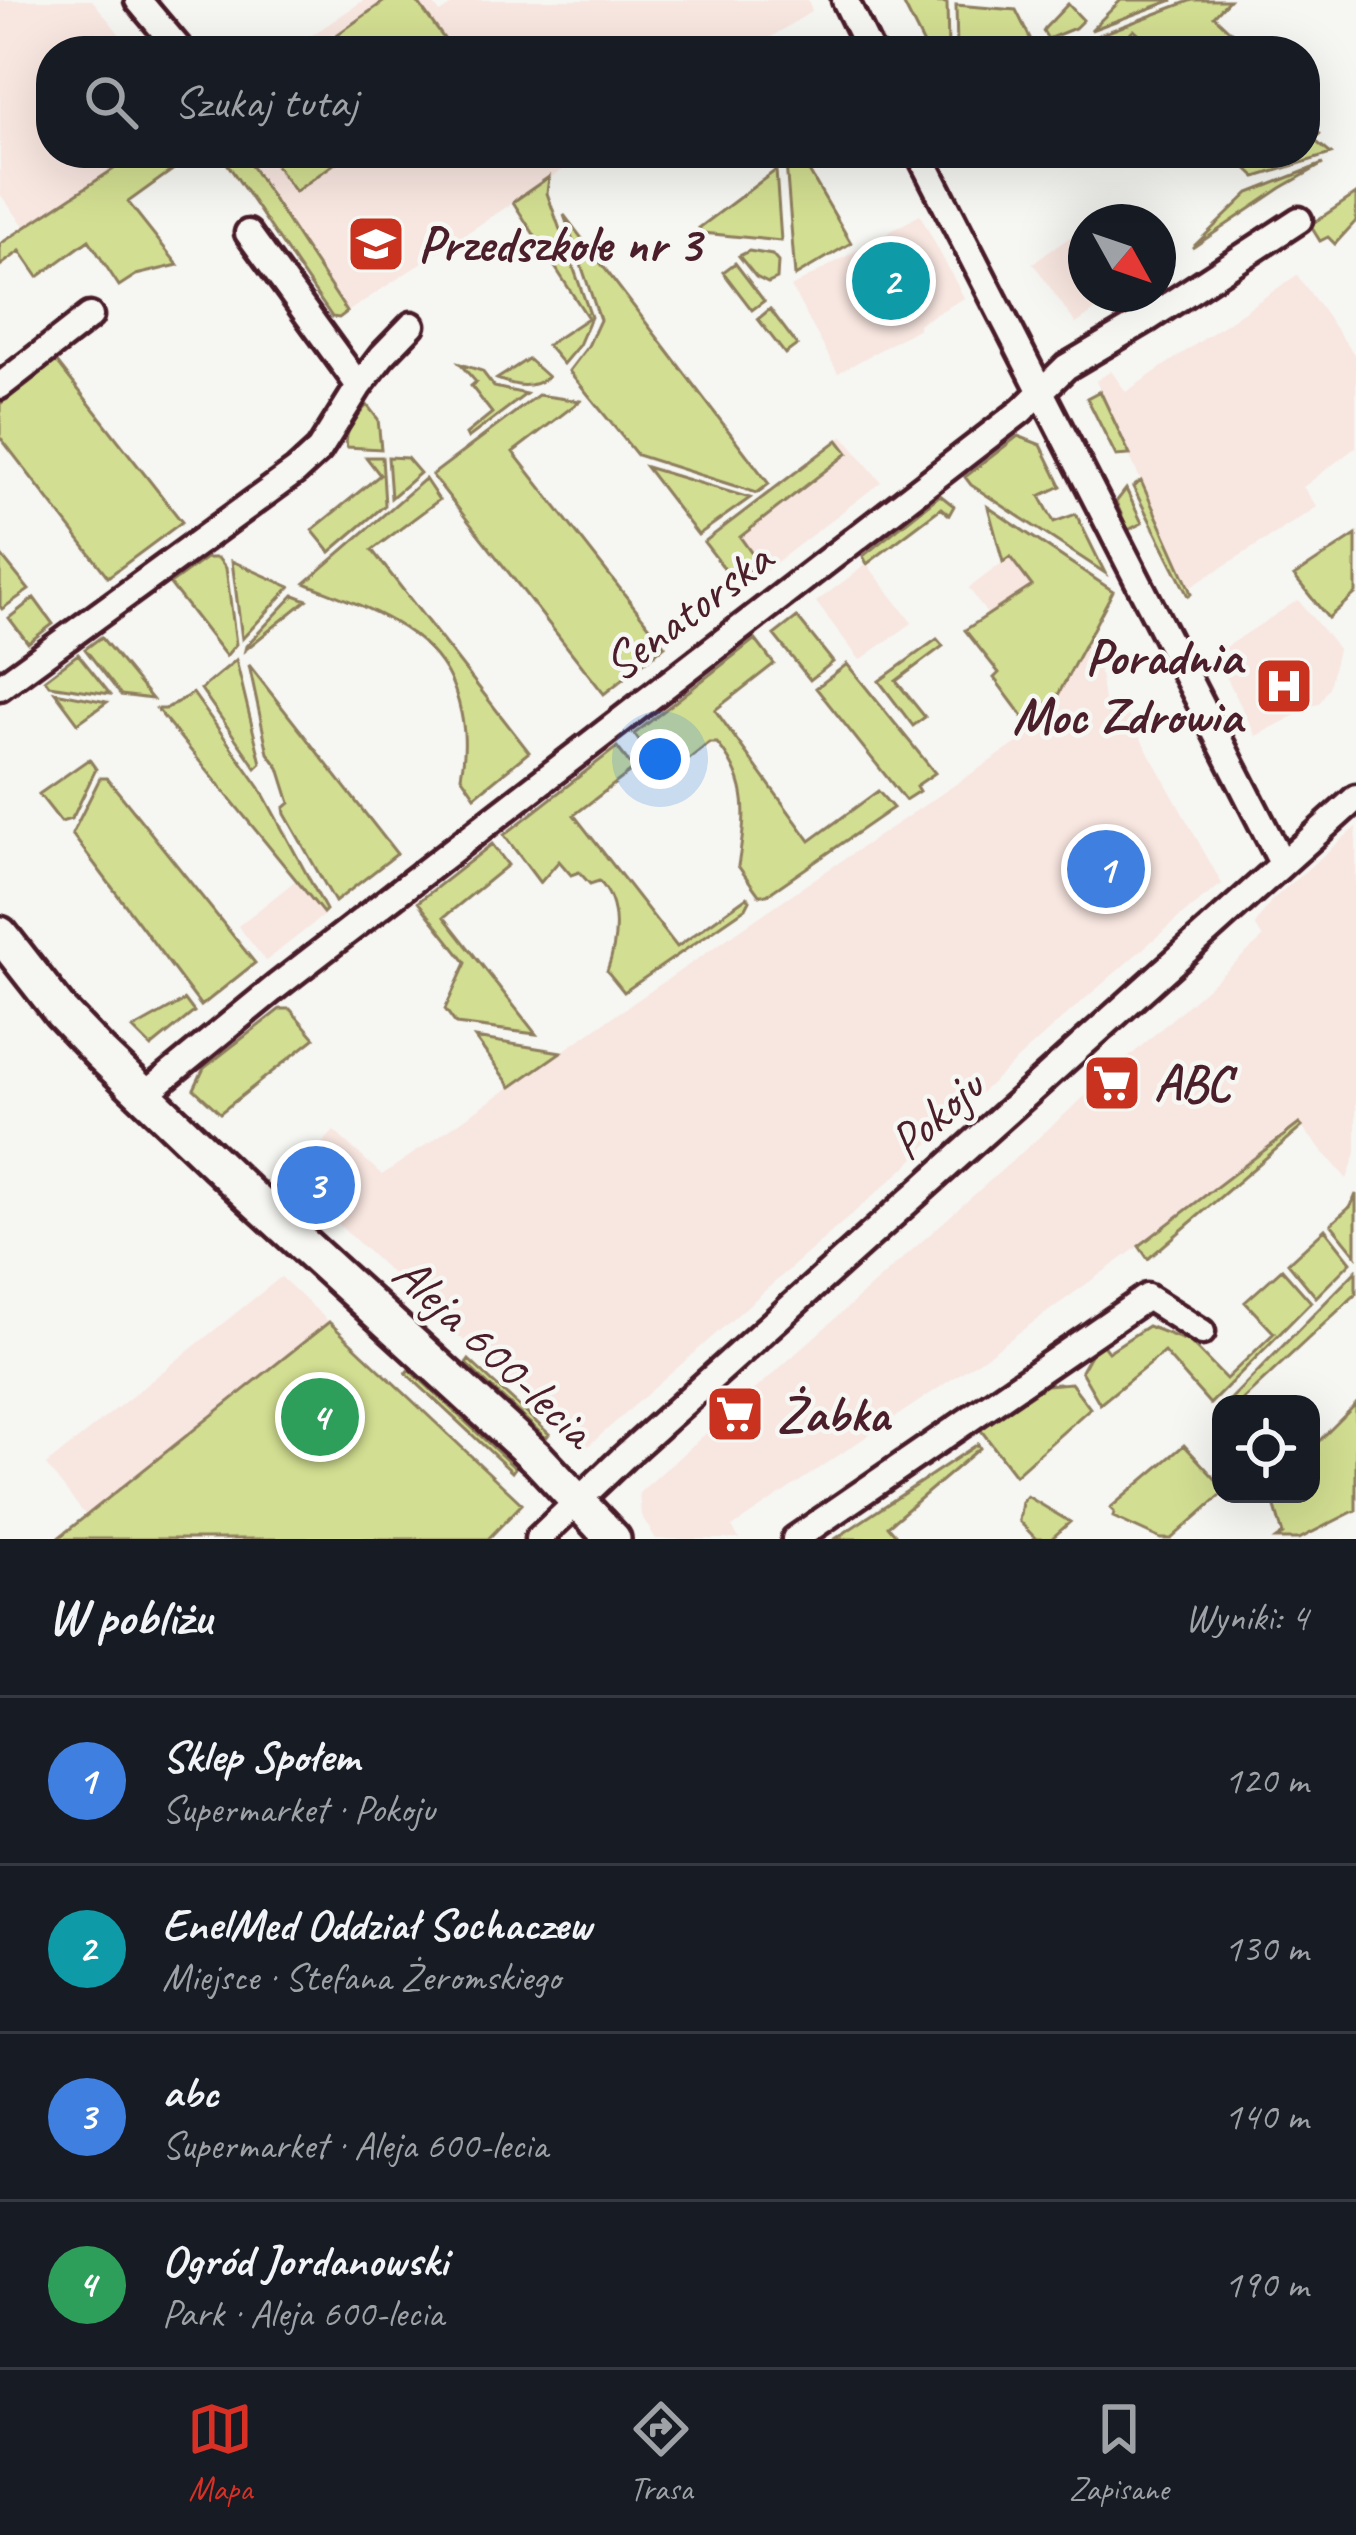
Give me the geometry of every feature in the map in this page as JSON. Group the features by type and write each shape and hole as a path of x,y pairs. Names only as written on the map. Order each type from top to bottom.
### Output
{"main road":[{"name":"Aleja 600-lecia","path":"2,940 61,1012 144,1096 578,1498 613,1539"}],"street":[{"path":"138,0 168,36"},
{"path":"845,0 863,36"},
{"path":"928,168 1282,863"},
{"name":"Senatorska","path":"144,1096 277,986 1021,411 1066,367 1299,220"},
{"path":"248,233 358,386"},
{"path":"0,386 90,316"},
{"path":"0,687 296,471 319,450 358,386 412,325"},
{"name":"Pokoju","path":"538,1539 1356,798"},
{"path":"795,1539 1147,1297 1202,1332"}],"shaded area":[{"path":"0,0 92,0 121,36 36,36 36,168 115,168 25,227 0,194"},
{"path":"364,0 431,0 440,13 459,0 808,0 812,11 773,36 311,36"},
{"name":"Przedszkole nr 3","path":"252,168 565,168 347,312"},
{"path":"920,215 964,298 838,373 791,287"},
{"path":"1068,239 1068,312 1093,312 1076,324 1033,263"},
{"path":"1297,275 1356,357 1356,447 1303,487 1317,507 1189,588 1096,381 1111,371 1126,392"},
{"path":"843,436 881,482 753,580 716,534"},
{"path":"1010,557 1032,587 989,617 969,588"},
{"path":"867,564 912,623 860,660 816,602"},
{"path":"1298,600 1338,649 1329,687 1320,702 1256,736 1215,654"},
{"path":"1093,628 1105,707 1118,698 1222,884 1065,1016 909,1164 587,1447 574,1443 289,1178 334,1131 382,1175 1059,715 1058,695"},
{"path":"1356,827 1356,1152 1347,1179 1299,1124 992,1352 732,1527 739,1539 656,1539 641,1515 639,1493 1263,938 1255,925 1271,901"},
{"path":"295,881 324,915 266,961 238,926"},
{"path":"281,1277 329,1322 86,1516 46,1465"}],"green space":[{"path":"386,0 416,0 442,36 335,36"},
{"path":"1121,0 1173,0 1091,30"},
{"path":"1192,0 1229,0 1214,16 1235,36 1141,36 1134,30 1128,36 1097,36"},
{"path":"902,1 947,3 948,36 920,36"},
{"path":"1068,4 1083,20 1055,36 1043,31"},
{"path":"956,5 1016,10 1029,36 957,36"},
{"path":"115,168 175,168 128,202 178,265 136,275 119,286 89,240 38,277 20,251 0,266 0,244"},
{"path":"230,168 253,168 347,312 332,317"},
{"path":"278,168 328,168 295,192"},
{"path":"786,168 807,168 851,243 795,276"},
{"path":"1247,168 1285,168 1256,177"},
{"path":"1316,168 1192,248 1249,193"},
{"path":"776,170 781,241 703,233 699,228"},
{"path":"549,177 547,193 591,317 579,345 563,364 547,345 588,318 513,202"},
{"path":"1356,194 1356,221 1335,244 1328,237 1320,241 1310,225"},
{"path":"564,215 769,484 757,493 637,455 569,371 600,320"},
{"path":"749,251 772,255 778,262 777,279 768,283 756,277 739,256"},
{"path":"735,263 764,301 752,310 723,272"},
{"path":"770,309 797,345 785,354 758,319"},
{"path":"528,359 548,377 523,386 497,379"},
{"path":"56,361 182,522 108,577 0,437 0,404"},
{"path":"460,364 482,371 494,387 526,394 468,438 466,434 492,413"},
{"path":"1100,391 1130,455 1116,456 1087,398"},
{"path":"538,395 580,401 513,452 665,646 604,694 432,475"},
{"path":"367,405 378,419 381,449 347,447 349,430"},
{"path":"1018,436 1041,445 1061,486 1040,496 1054,522 1076,514 1105,573 965,477"},
{"path":"838,440 848,453 740,537 758,562 734,581 704,542"},
{"path":"366,457 382,457 385,505 330,552 312,530 380,475"},
{"path":"388,457 407,458 420,473 391,498"},
{"path":"646,467 750,498 698,535"},
{"path":"425,479 439,500 372,550 529,752 475,796 461,776 464,734 455,691 430,650 394,622 305,583"},
{"path":"1141,481 1189,588 1188,596 1133,487"},
{"path":"1126,489 1142,523 1128,530 1116,502"},
{"path":"940,495 954,506 949,515 941,508 867,564 863,556"},
{"path":"988,507 1113,591 1058,695 1026,721 994,678 999,673 965,630 1032,586 1010,557 1003,562"},
{"path":"1356,535 1356,593 1328,618 1294,576"},
{"path":"0,554 29,590 2,609 0,606"},
{"path":"206,558 218,558 226,568 236,644 226,656 170,584"},
{"path":"232,561 290,587 242,639"},
{"path":"294,595 307,600 245,650 246,646"},
{"path":"34,598 53,624 28,643 9,618"},
{"path":"797,617 833,662 810,680 774,635"},
{"path":"101,637 152,699 121,695 85,649"},
{"path":"755,639 774,664 715,710 810,841 878,791 893,808 767,895 759,895 738,866 743,832 741,787 717,743 709,743 683,764 671,783 634,734"},
{"path":"937,639 943,646 896,681 925,717 913,726 879,681"},
{"path":"78,654 110,694 49,685 45,679"},
{"path":"236,660 261,763 256,768 201,689"},
{"path":"847,664 935,773 905,800 816,688"},
{"path":"249,665 397,854 335,902 285,814 290,803 279,768 268,753"},
{"path":"55,692 107,702 78,723"},
{"path":"193,693 260,788 326,910 323,913 157,709"},
{"path":"617,747 634,769 574,815 677,947 747,897 750,900 746,908 624,992 607,971 615,924 606,890 599,881 590,884 579,872 571,875 559,861 540,883 504,835"},
{"path":"89,759 96,769 74,815 61,822 39,794"},
{"path":"100,778 107,778 255,963 201,1006 72,834"},
{"path":"492,844 508,865 444,917 536,1034 456,1024 445,1009 466,963 418,902"},
{"path":"185,1000 194,1012 151,1047 133,1029"},
{"path":"280,1009 290,1009 315,1038 220,1113 194,1089 204,1068"},
{"path":"475,1038 561,1052 511,1087"},
{"path":"1299,1124 1302,1127 1148,1259 1139,1246"},
{"path":"1356,1194 1356,1255 1331,1224 1351,1206"},
{"path":"1325,1229 1351,1262 1316,1297 1288,1263"},
{"path":"1282,1269 1311,1302 1219,1395 1212,1395 1210,1404 1164,1352 1100,1404 1081,1371 1102,1344 1108,1352 1148,1326 1190,1342 1226,1379 1274,1333 1245,1302"},
{"path":"1356,1271 1356,1294 1248,1395 1235,1395"},
{"path":"329,1322 522,1504 488,1539 57,1539"},
{"path":"469,1360 549,1434 546,1438 466,1364"},
{"path":"409,1369 515,1468 512,1472 406,1373"},
{"path":"1071,1383 1090,1408 1015,1475 980,1429 1046,1385"},
{"path":"1356,1404 1356,1510 1299,1539 1276,1539 1283,1534 1274,1503 1320,1503 1320,1440"},
{"path":"978,1444 980,1448 888,1526 899,1539 835,1539"},
{"path":"1184,1445 1212,1475 1212,1503 1171,1539 1113,1517 1110,1508"},
{"path":"1027,1496 1070,1522 1051,1539 1036,1539 1019,1521"}],"place":[{"name":"Przedszkole nr 3","path":"376,244"},
{"name":"EnelMed Oddział Sochaczew","path":"891,281"},
{"name":"Poradnia Moc Zdrowia","path":"1284,686"},
{"name":"Sklep Społem","path":"1106,869"},
{"name":"ABC","path":"1112,1083"},
{"name":"abc","path":"316,1185"},
{"name":"Żabka","path":"735,1414"},
{"name":"Ogród Jordanowski","path":"320,1417"}]}
